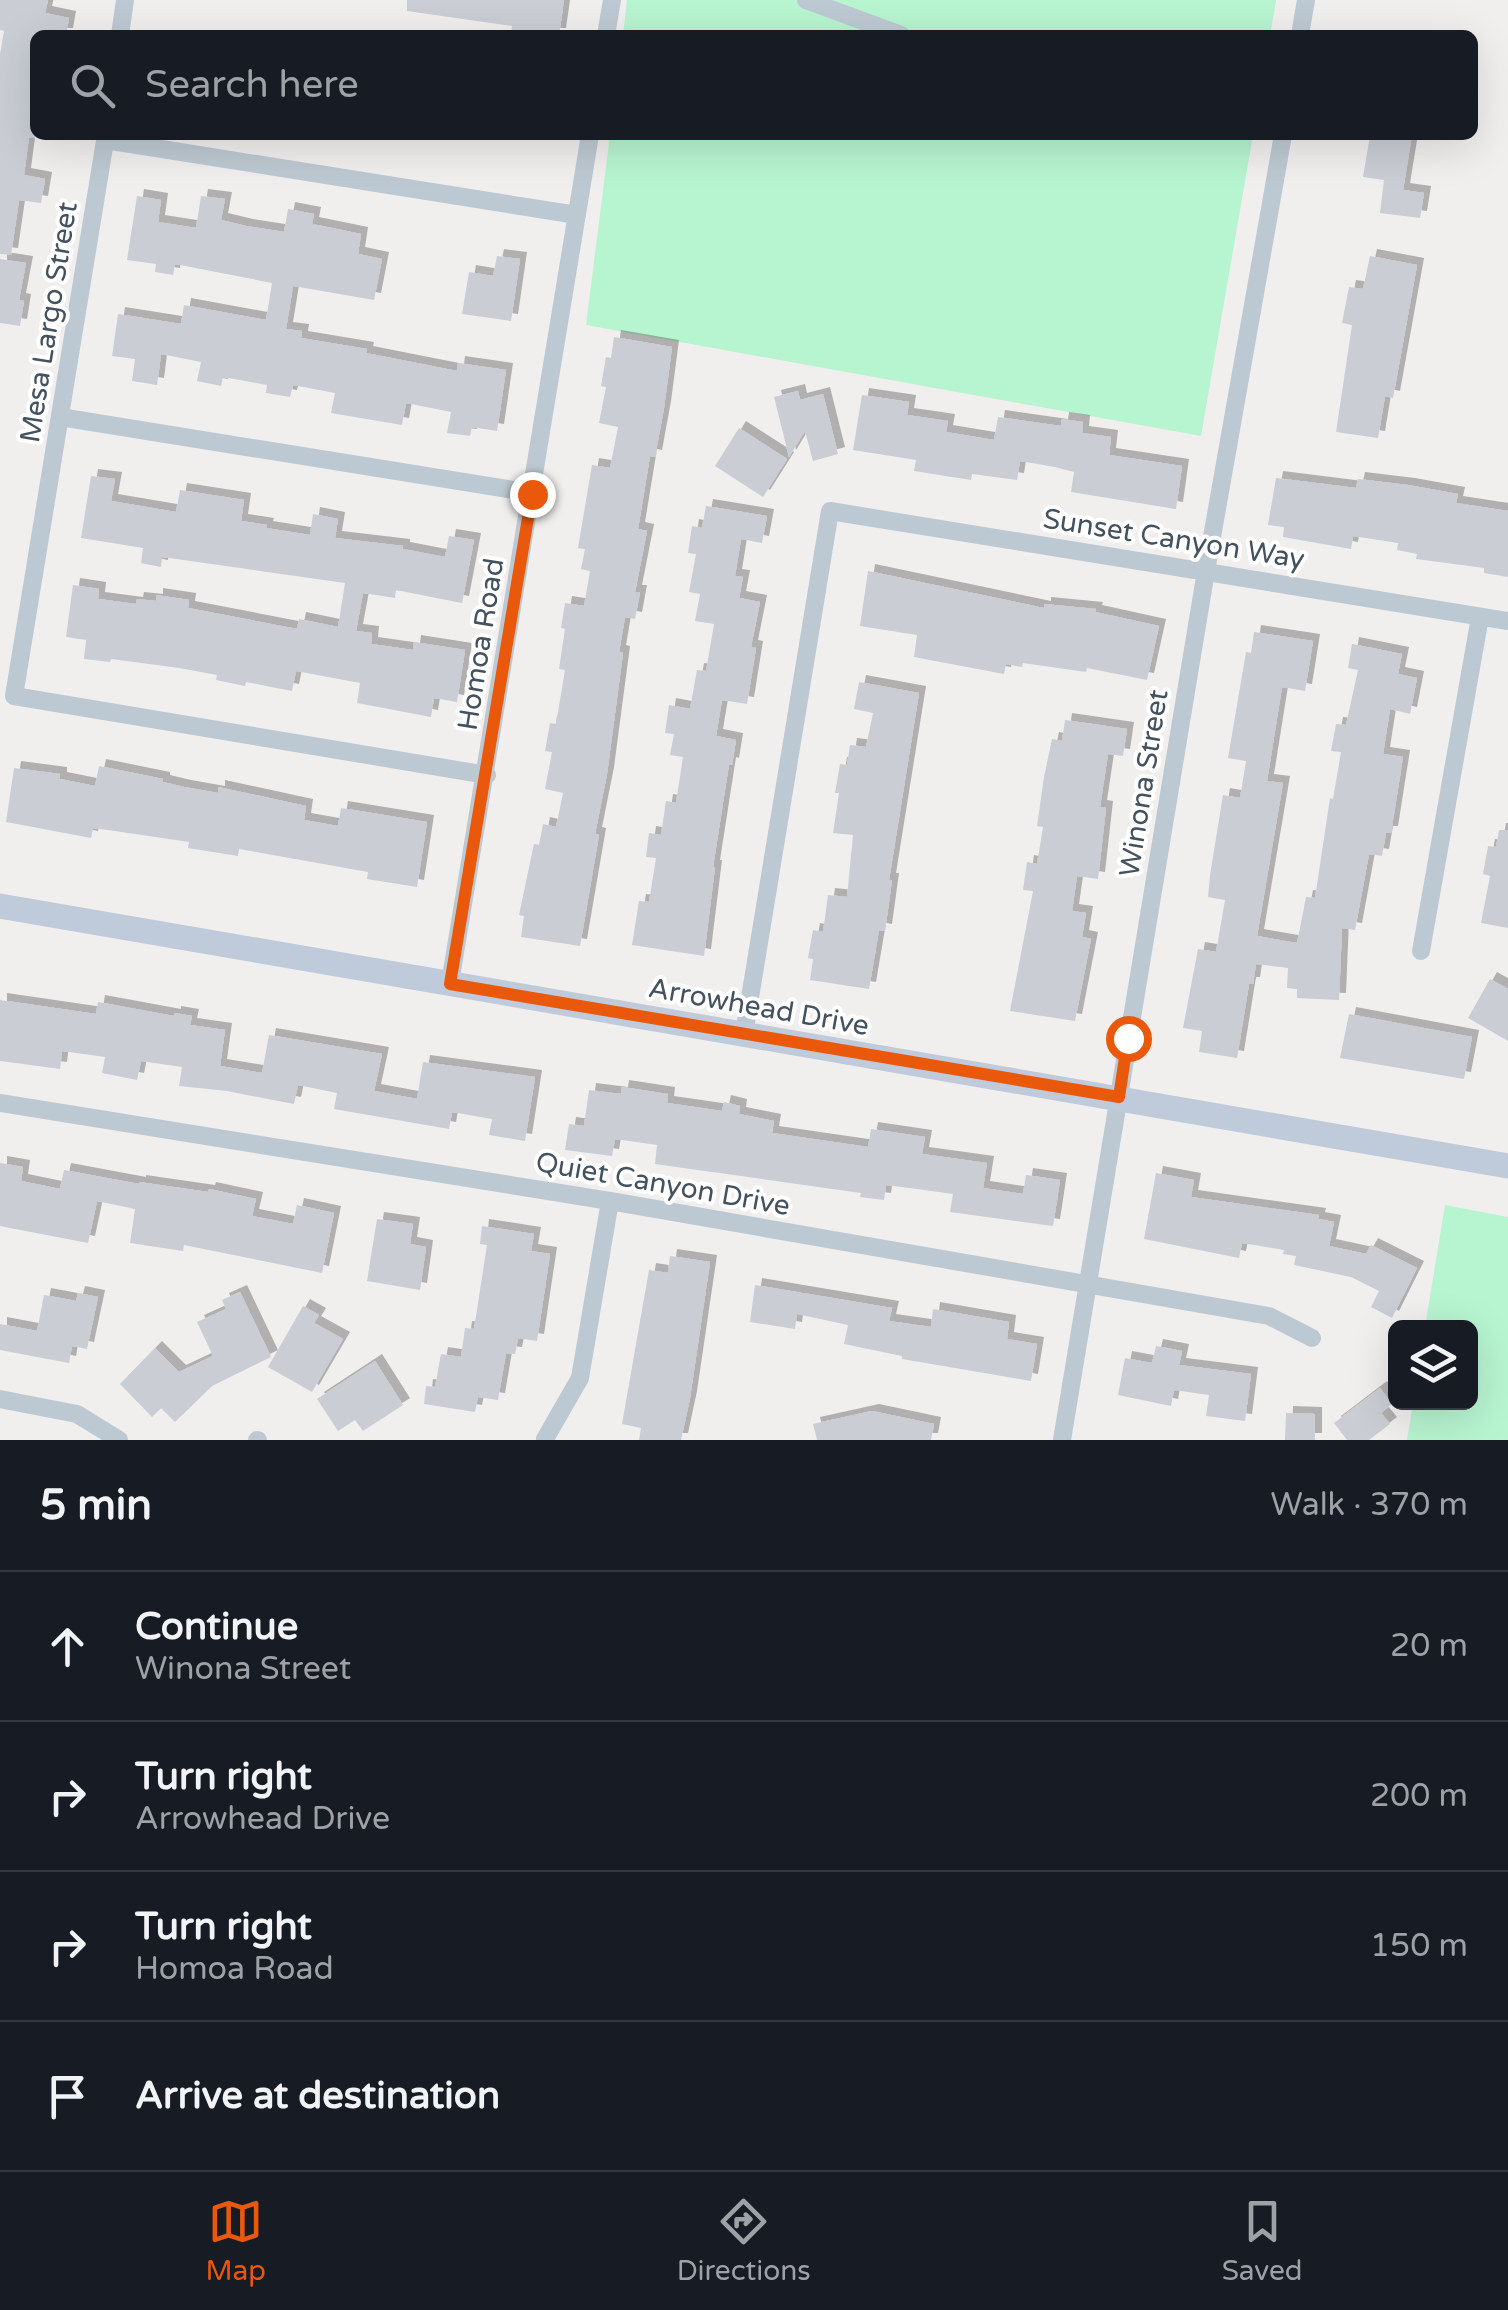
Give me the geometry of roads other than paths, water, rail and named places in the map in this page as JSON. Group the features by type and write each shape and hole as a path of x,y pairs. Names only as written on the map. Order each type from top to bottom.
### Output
{"main road":[{"name":"Arrowhead Drive","path":"0,906 1508,1166"}],"street":[{"path":"121,30 125,0"},
{"path":"607,30 612,0"},
{"path":"806,0 887,30"},
{"path":"1301,30 1306,0"},
{"name":"Mesa Largo Street","path":"106,140 14,696 486,775"},
{"path":"124,140 577,215"},
{"name":"Homoa Road","path":"450,984 589,140"},
{"name":"Winona Street","path":"1062,1440 1281,140"},
{"path":"60,417 532,494"},
{"name":"Sunset Canyon Way","path":"744,1034 830,512 1508,621"},
{"path":"1422,951 1480,616"},
{"name":"Quiet Canyon Drive","path":"0,1103 610,1201 1269,1316 1312,1338"},
{"path":"545,1440 580,1378 610,1201"},
{"path":"0,1399 77,1414 118,1440"}]}
